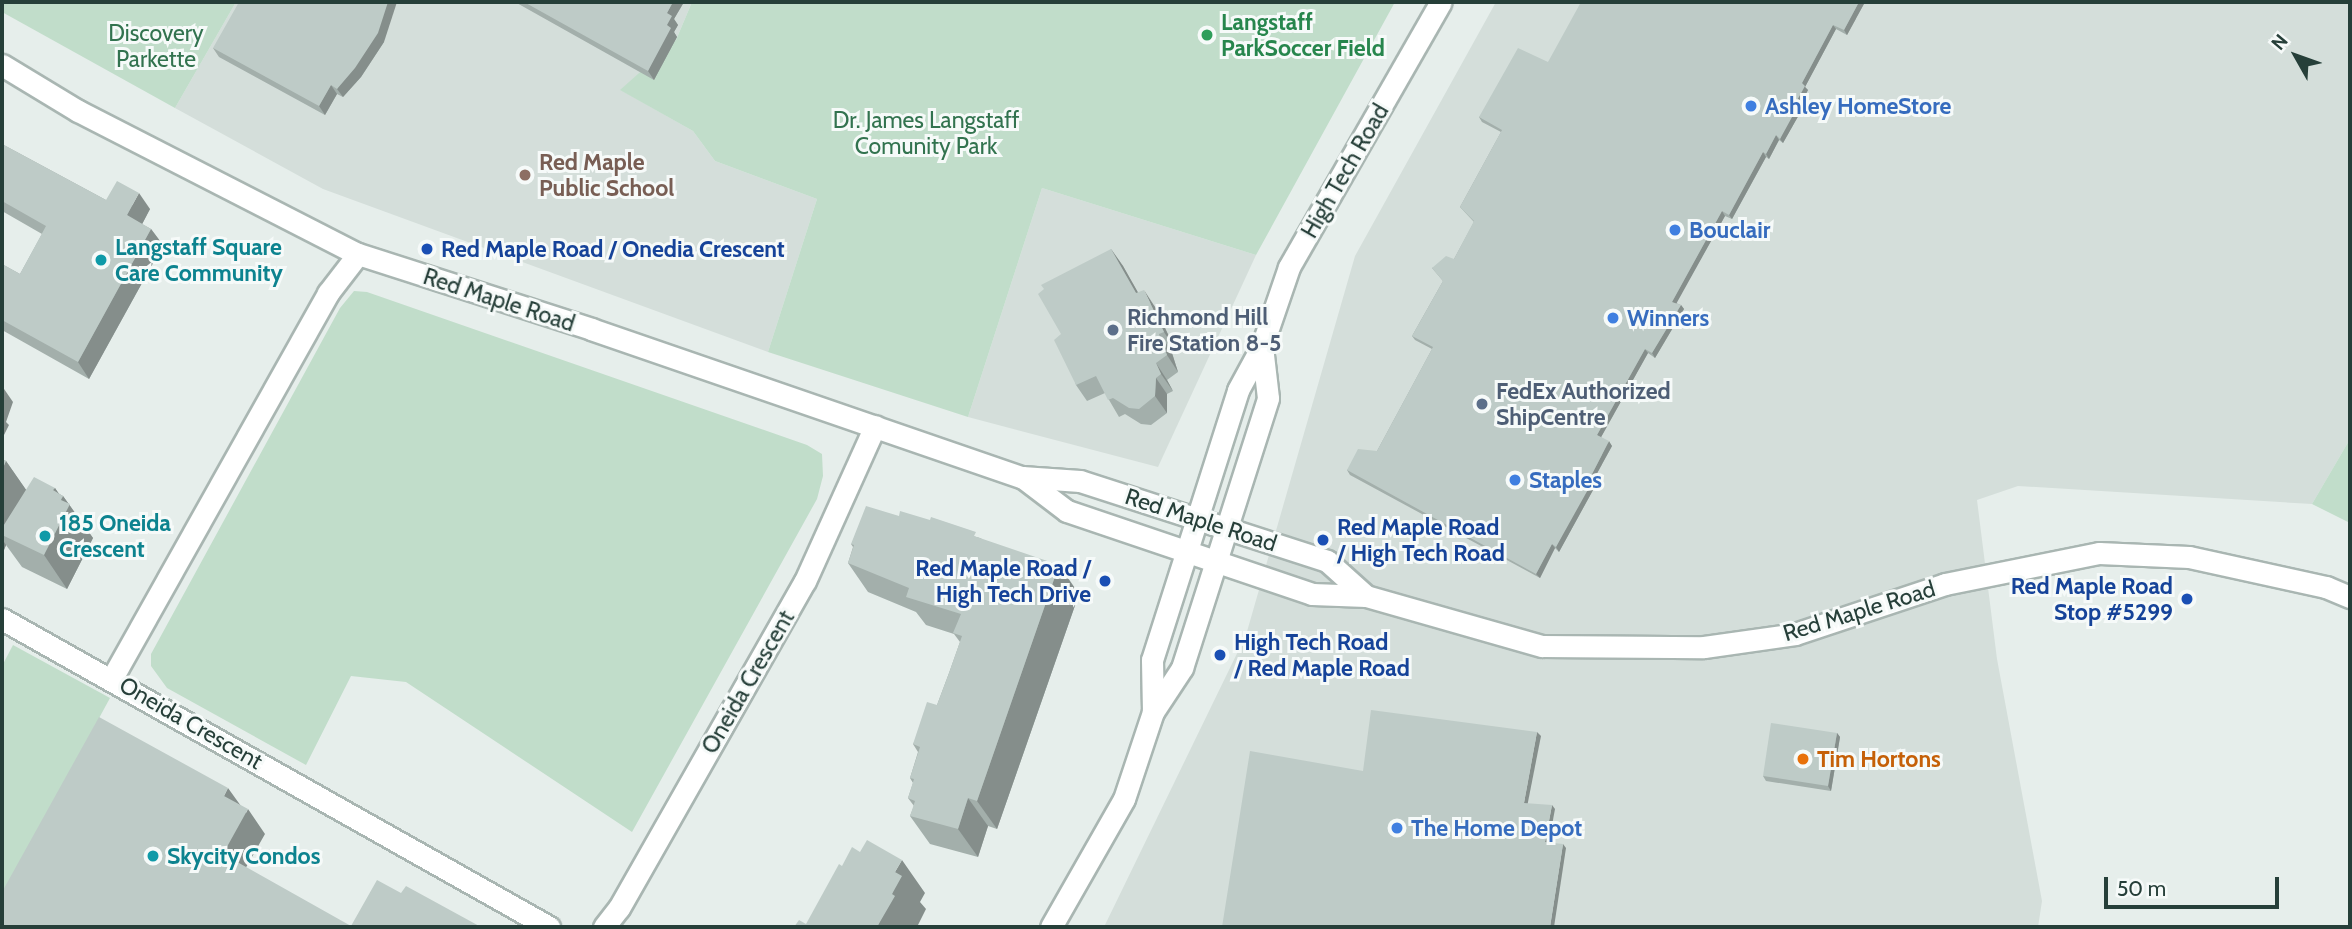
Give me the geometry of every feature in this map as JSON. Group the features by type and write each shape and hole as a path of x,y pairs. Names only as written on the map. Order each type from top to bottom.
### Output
{"street":[{"name":"High Tech Road","path":"1153,712 1152,660 1238,390 1262,346 1289,267 1441,2"},
{"name":"Red Maple Road","path":"2,65 78,111 358,254 591,329 1022,477 1080,481 1327,561 1367,596"},
{"name":"Oneida Crescent","path":"358,254 328,293 111,680 548,927"},
{"name":"High Tech Road","path":"1051,927 1124,799 1153,712 1182,668 1268,398 1262,346"},
{"name":"Oneida Crescent","path":"604,927 619,908 805,581 875,426"},
{"name":"Red Maple Road","path":"1022,477 1067,511 1312,594 1367,596 1542,646 1609,649 1704,647 1795,634 1945,584 2099,553 2189,557 2326,587 2350,597"},
{"path":"2,620 111,680"}],"shaded area":[{"name":"Red Maple Public School","path":"236,2 692,2 676,40 621,90 693,131 715,161 817,199 768,352 323,189 175,108"},
{"path":"1496,2 2350,2 2350,439 2312,504 2018,486 1977,500 1997,659 2042,901 2038,927 1104,927 1246,635 1355,256"},
{"path":"1042,188 1256,255 1158,467 968,417"}],"green space":[{"name":"Discovery Parkette","path":"2,2 236,2 175,108 2,12"},
{"name":"Dr. James Langstaff Comunity Park","path":"692,2 1395,2 1256,255 1042,188 968,417 768,352 817,199 715,161 693,131 620,90 676,40"},
{"path":"354,291 367,292 807,445 822,454 823,476 817,499 632,832 406,682 351,676 306,765 167,688 151,666 151,654 340,308"},
{"path":"2350,439 2350,523 2312,504"},
{"path":"13,645 110,698 2,896 2,666"}],"building":[{"path":"239,2 388,2 378,33 355,68 337,89 331,85 319,106 213,48"},
{"path":"524,2 673,2 667,13 672,16 667,25 671,28 648,71"},
{"path":"1581,2 1859,2 1844,30 1833,25 1802,83 1805,86 1794,106 1797,108 1780,139 1776,135 1766,154 1763,152 1729,215 1722,211 1672,302 1681,305 1652,353 1645,349 1597,435 1609,441 1591,476 1595,477 1556,547 1552,544 1536,574 1347,470 1358,449 1377,451 1433,347 1412,336 1443,281 1432,268 1446,256 1454,259 1474,221 1460,207 1502,130 1479,117 1518,48 1548,62"},
{"name":"Langstaff Square Care Community","path":"2,144 106,200 117,181 139,193 127,215 151,229 78,362 2,320 2,264 20,274 46,226 2,201"},
{"name":"Richmond Hill Fire Station 8-5","path":"1111,249 1136,293 1144,290 1164,332 1159,334 1167,355 1156,363 1161,374 1156,378 1155,396 1139,409 1129,408 1113,398 1108,400 1096,376 1076,385 1054,340 1061,334 1038,294 1044,289 1041,285"},
{"path":"34,477 55,488 53,490 63,496 61,500 70,504 44,555 2,535 2,528"},
{"path":"866,506 899,516 900,511 930,520 931,517 976,532 974,536 1059,565 977,801 968,798 958,829 910,816 915,801 908,798 914,779 910,778 920,747 913,744 927,702 937,705 949,673 962,636 953,633 961,614 906,597 909,588 848,563 854,545 851,544"},
{"name":"The Home Depot","path":"1371,710 1537,732 1524,803 1552,805 1545,842 1563,844 1550,927 1222,927 1250,751 1363,771"},
{"name":"Skycity Condos","path":"99,717 228,788 224,796 248,809 223,854 351,926 377,880 401,893 406,886 481,927 2,927 2,892"},
{"name":"Tim Hortons","path":"1771,723 1837,733 1828,786 1763,776"},
{"path":"867,840 902,860 895,872 902,876 892,894 895,896 877,927 794,927 799,920 806,924 839,864 842,866 852,847 860,852"}],"place":[{"name":"Langstaff ParkSoccer Field","path":"1207,35"},
{"name":"Ashley HomeStore","path":"1751,106"},
{"name":"Red Maple Public School","path":"525,175"},
{"name":"Bouclair","path":"1675,230"},
{"name":"Red Maple Road / Onedia Crescent","path":"427,249"},
{"name":"Langstaff Square Care Community","path":"101,260"},
{"name":"Winners","path":"1613,318"},
{"name":"Richmond Hill Fire Station 8-5","path":"1113,330"},
{"name":"FedEx Authorized ShipCentre","path":"1482,404"},
{"name":"Staples","path":"1515,480"},
{"name":"185 Oneida Crescent","path":"45,536"},
{"name":"Red Maple Road / High Tech Road","path":"1323,540"},
{"name":"Red Maple Road / High Tech Drive","path":"1105,581"},
{"name":"Red Maple Road Stop #5299","path":"2187,599"},
{"name":"High Tech Road / Red Maple Road","path":"1220,655"},
{"name":"Tim Hortons","path":"1803,759"},
{"name":"The Home Depot","path":"1397,828"},
{"name":"Skycity Condos","path":"153,856"}]}
